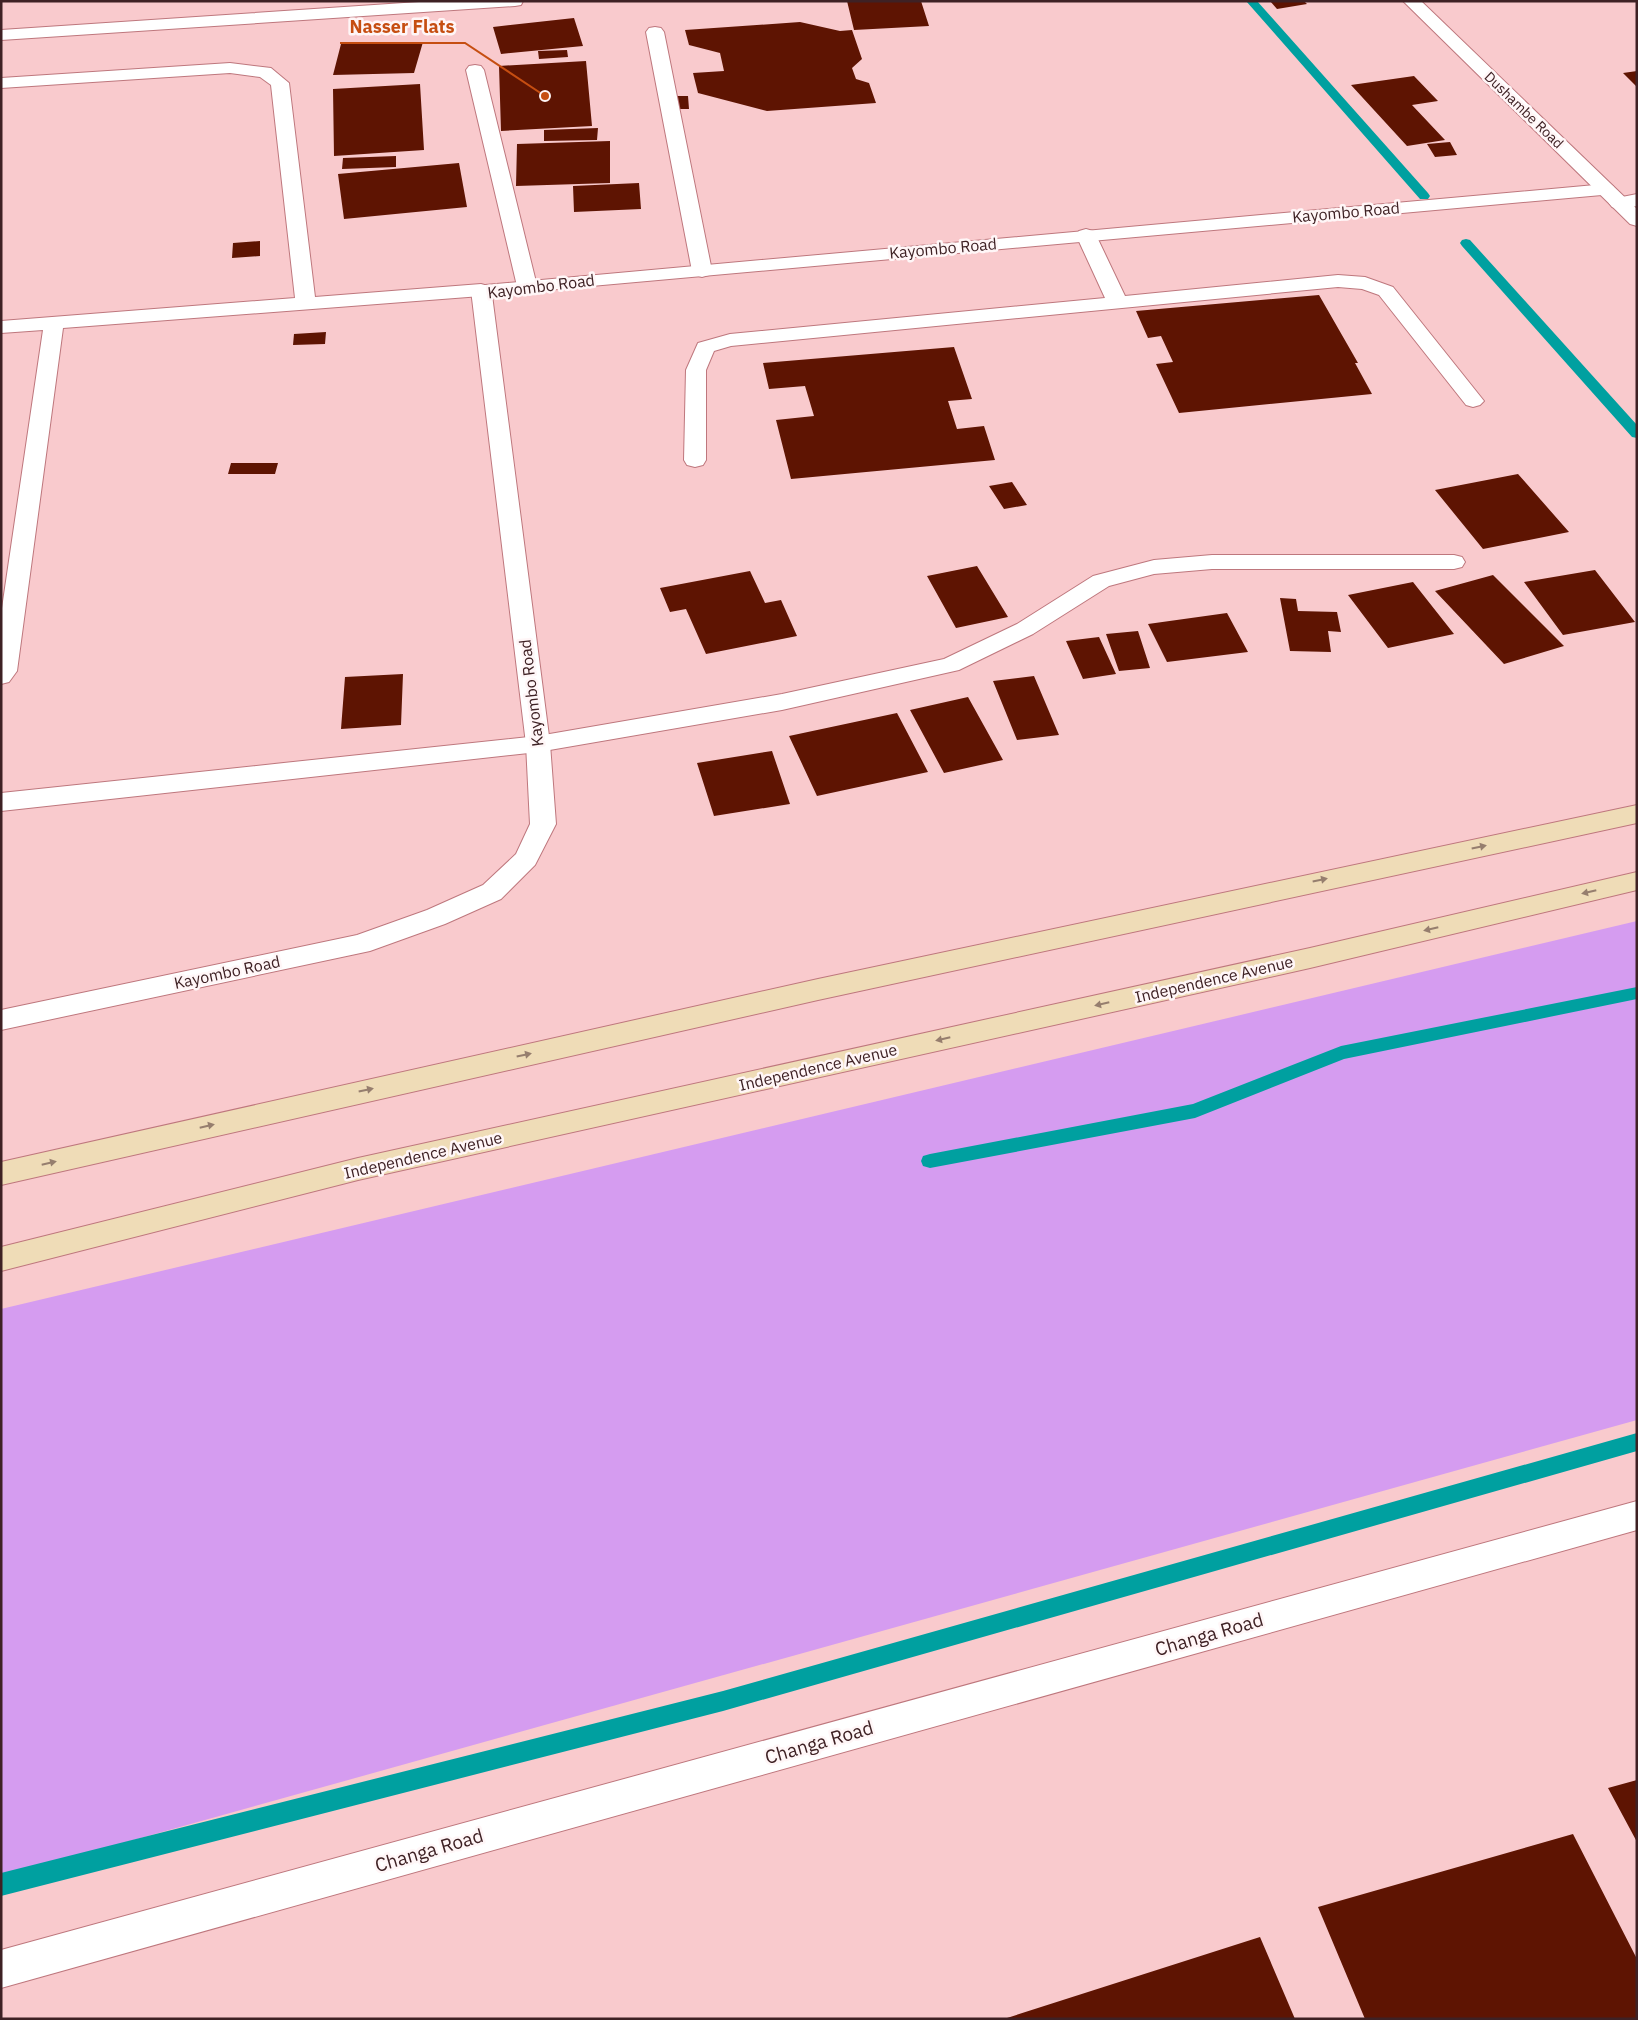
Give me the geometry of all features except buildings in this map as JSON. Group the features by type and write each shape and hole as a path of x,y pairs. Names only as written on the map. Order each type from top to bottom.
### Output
{"main road":[{"path":"1,1174 348,1094 1234,898 1637,814"},
{"name":"Independence Avenue","path":"1,1259 358,1169 1300,960 1637,881"}],"street":[{"path":"1,36 515,1"},
{"name":"Dushambe Road","path":"1410,1 1621,197 1637,220"},
{"path":"655,32 702,270"},
{"path":"1,83 230,68 264,72 280,83 306,304"},
{"path":"475,70 528,286"},
{"name":"Kayombo Road","path":"1,1020 361,944 436,917 492,892 526,859 543,824 538,744 481,290 1086,235 1621,197"},
{"path":"1086,235 1118,302"},
{"path":"695,460 696,370 705,347 730,340 1338,282 1365,283 1386,291 1473,400"},
{"path":"1,327 481,290"},
{"path":"1,676 5,671 7,619 54,323"},
{"path":"1,802 538,744 782,702 951,665 1025,629 1101,581 1154,567 1212,562 1454,562"},
{"name":"Changa Road","path":"1,1969 1637,1515"}],"shaded area":[{"path":"1637,921 1637,1420 1,1877 1,1309"}],"waterway":[{"path":"1251,1 1424,196"},
{"path":"1466,243 1637,434"},
{"path":"930,1161 1195,1111 1341,1053 1637,993"},
{"path":"1,1885 723,1701 1637,1442"}],"place":[{"name":"Nasser Flats","path":"545,96"}]}
